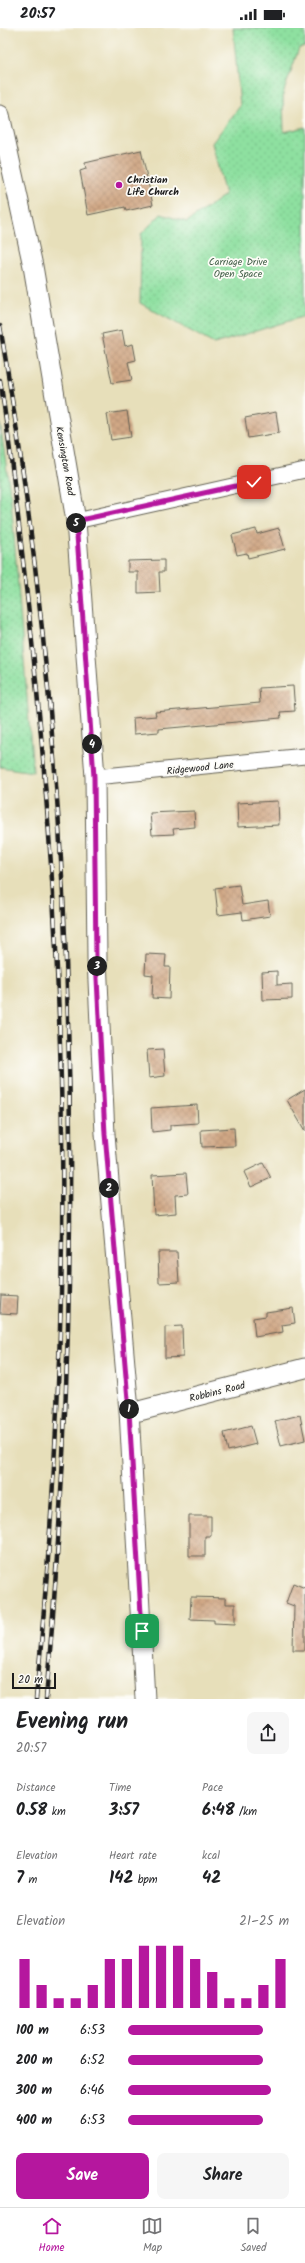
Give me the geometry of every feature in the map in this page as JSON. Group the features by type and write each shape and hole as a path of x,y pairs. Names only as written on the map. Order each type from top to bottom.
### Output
{"street":[{"name":"Kensington Road","path":"0,115 32,266 76,521 94,777 96,959 105,1134 129,1411 145,1699"},
{"path":"76,521 305,470"},
{"name":"Ridgewood Lane","path":"94,777 305,756"},
{"name":"Robbins Road","path":"129,1411 219,1391 305,1368"}],"green space":[{"name":"Carriage Drive Open Space","path":"233,28 305,28 305,47 299,48 283,94 284,132 305,127 305,316 214,344 140,303 141,234 161,214 187,222 225,195 212,143 240,106"},
{"path":"0,422 11,499 33,772 0,767"}],"building":[{"name":"Christian Life Church","path":"141,150 153,205 126,211 125,207 88,215 80,171 86,169 85,163"},
{"path":"122,330 125,346 133,344 136,360 128,362 132,380 112,383 102,334"},
{"path":"127,411 131,437 111,440 107,414"},
{"path":"276,412 279,433 248,438 245,418"},
{"path":"279,528 285,549 248,558 247,553 237,555 232,535 256,529 257,534"},
{"path":"164,560 164,572 159,572 160,592 138,593 138,572 128,572 128,561"},
{"path":"293,686 295,711 280,712 281,718 159,729 159,732 134,734 133,718 156,716 155,712 260,703 259,688"},
{"path":"278,801 279,825 238,827 237,803"},
{"path":"194,811 195,827 173,829 174,834 152,835 150,813"},
{"path":"239,885 242,905 268,901 270,916 243,920 242,912 218,915 215,888"},
{"path":"146,954 166,955 165,967 170,967 169,999 152,998 153,975 145,974"},
{"path":"277,971 277,985 292,984 292,999 263,1000 262,972"},
{"path":"163,1049 165,1076 149,1078 147,1050"},
{"path":"305,1089 305,1131 287,1100"},
{"path":"197,1105 198,1123 170,1125 170,1130 152,1132 151,1108"},
{"path":"234,1128 235,1146 202,1147 201,1130"},
{"path":"263,1163 271,1178 251,1187 244,1172"},
{"path":"186,1173 188,1194 175,1195 176,1213 154,1215 152,1175"},
{"path":"158,1252 177,1252 179,1282 159,1283"},
{"path":"1,1295 18,1296 17,1314 0,1313"},
{"path":"293,1308 295,1323 282,1325 283,1332 255,1337 253,1318 266,1316 266,1312"},
{"path":"182,1326 183,1357 165,1358 165,1327"},
{"path":"300,1415 305,1440 281,1446 275,1421"},
{"path":"251,1426 256,1444 228,1451 224,1433"},
{"path":"189,1516 211,1516 211,1536 205,1536 205,1556 189,1556"},
{"path":"293,1583 305,1588 305,1650 293,1650 294,1606 286,1603"},
{"path":"191,1597 226,1598 226,1604 235,1604 235,1624 214,1623 214,1620 190,1619"}],"railway":[{"path":"0,326 26,496 46,667 60,839 68,1011 70,1183 67,1356 59,1528 46,1699"},
{"path":"0,380 28,604 45,776 60,1035 62,1121 60,1345 52,1496 36,1699"}],"place":[{"name":"Christian Life Church","path":"119,185"}],"route":[{"path":"142,1631 129,1411 105,1134 96,959 94,777 76,521 254,482"}]}
